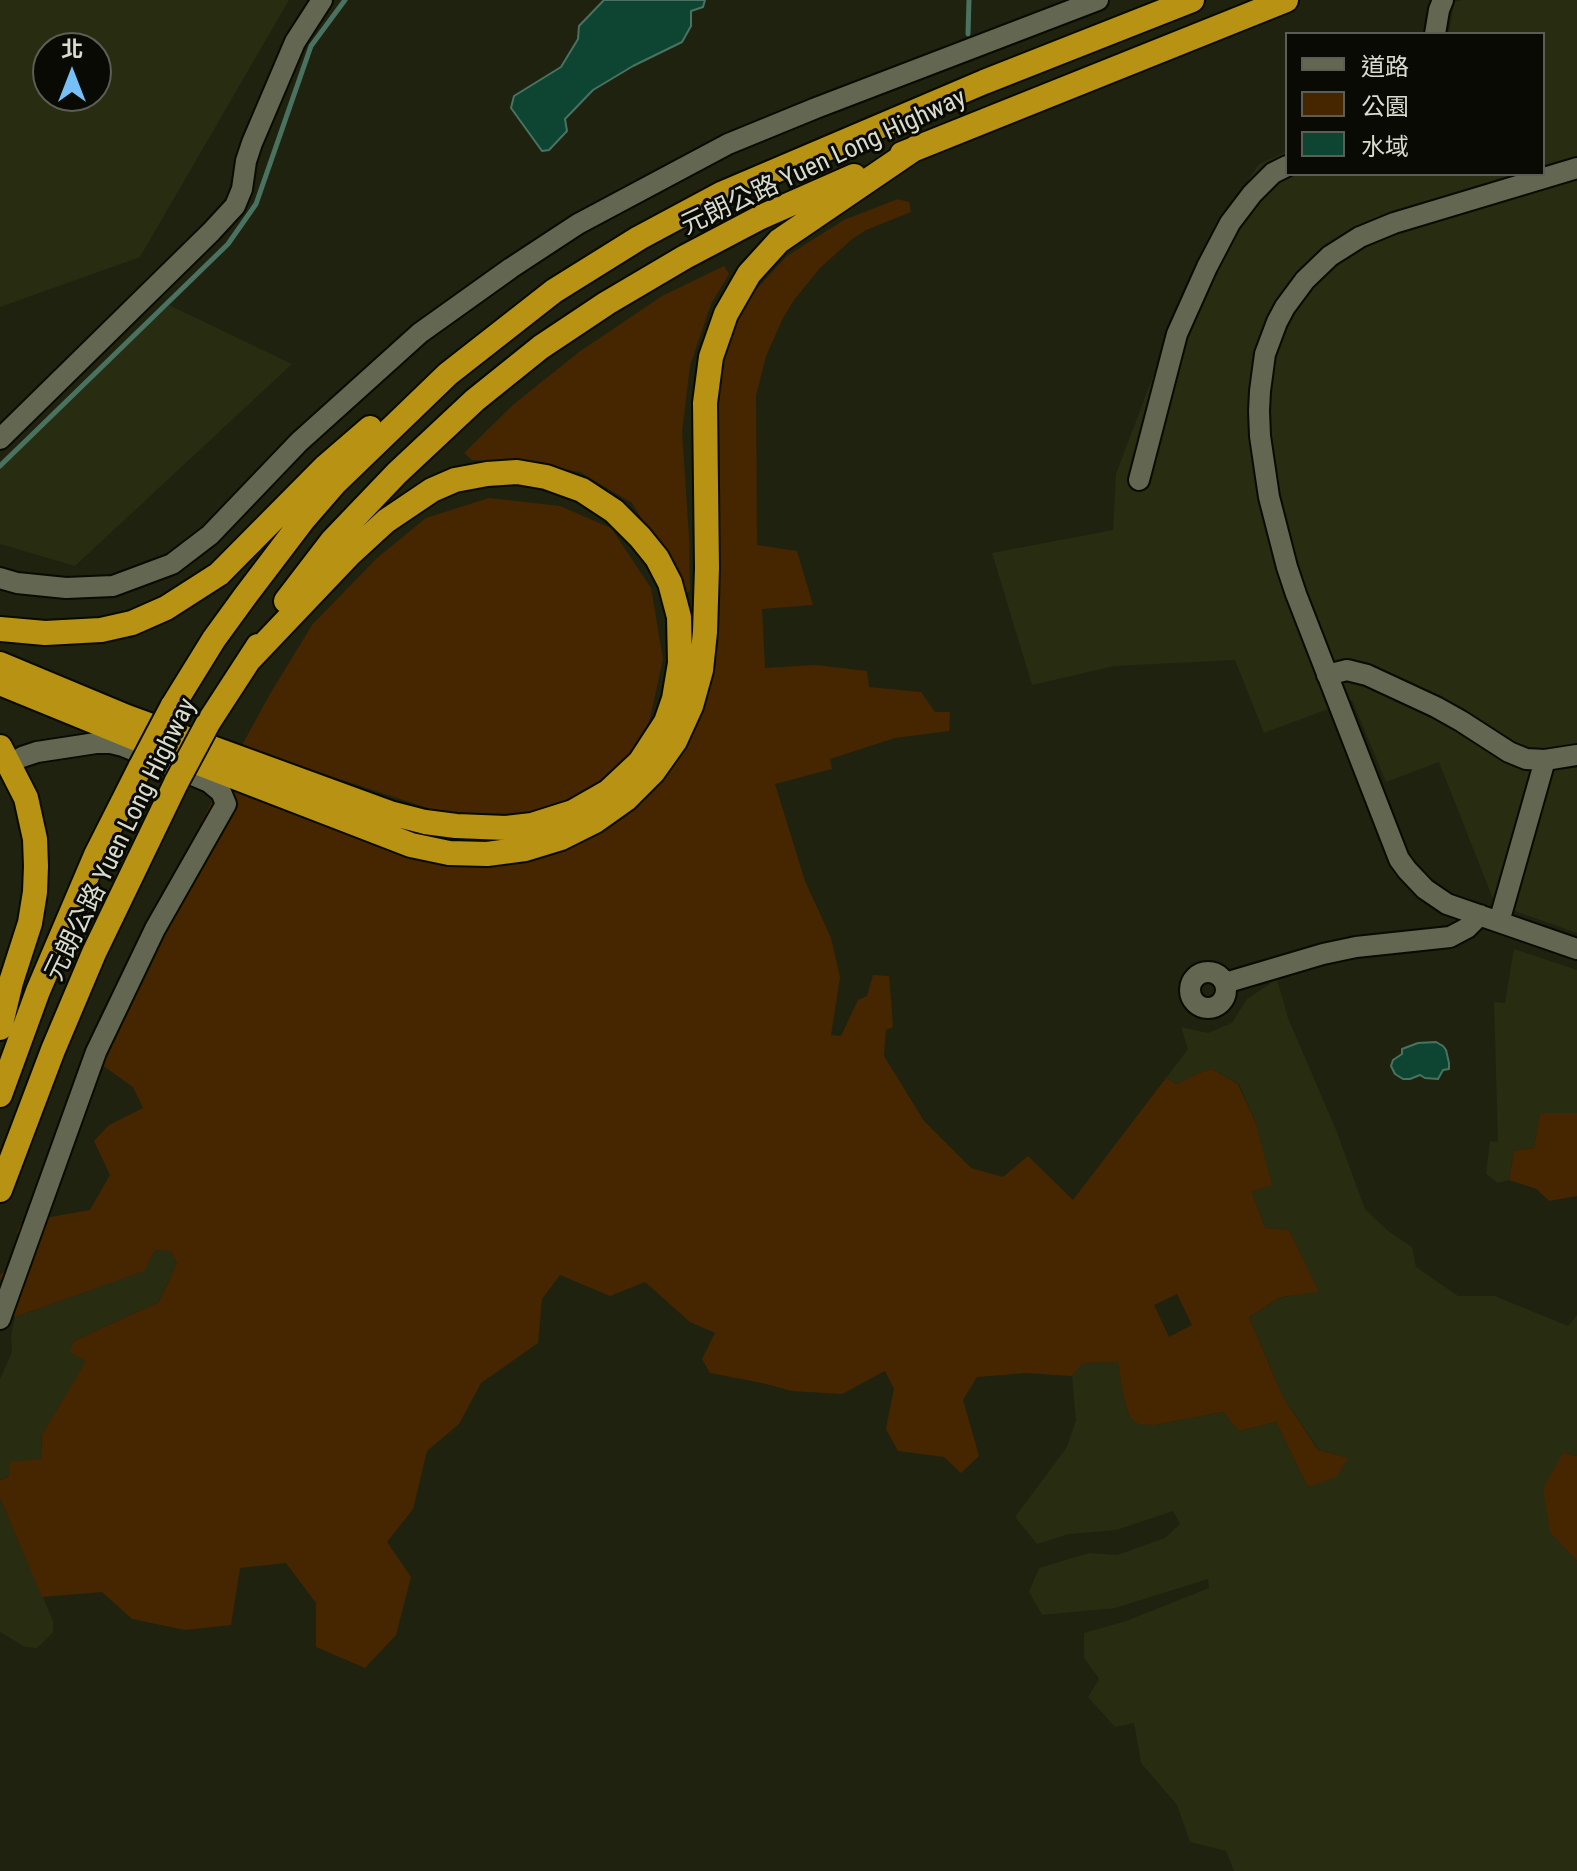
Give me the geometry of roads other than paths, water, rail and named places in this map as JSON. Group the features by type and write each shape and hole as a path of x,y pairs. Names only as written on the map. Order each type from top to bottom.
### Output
{"highway":[{"name":"元朗公路 Yuen Long Highway","path":"0,1095 47,970 96,855 172,707 214,639 303,520 336,482 448,374 554,291 639,238 721,194 984,82 1192,0"},
{"name":"元朗公路 Yuen Long Highway","path":"0,1190 94,953 208,723 278,611 332,541 397,473 475,400 533,353 607,303 761,217 917,147 1286,0"},
{"path":"0,683 411,845 449,853 512,851 561,838 595,821 626,799 653,772 675,741 691,706 701,670 707,568 705,403 711,357 726,314 749,274 779,241 917,147"},
{"path":"0,629 45,633 101,630 132,623 174,604 219,574 359,437 448,374"},
{"path":"0,664 127,717 390,813 446,825 506,828 561,818 584,807 608,792 640,762 666,722 674,699 680,663 679,617 670,583 657,558 614,511 582,490 546,477 517,472 487,474 455,480 432,490 386,521 349,555 250,659"},
{"path":"0,1028 30,923 36,866 35,839 26,798 6,759"}],"street":[{"path":"0,439 235,206 242,189 249,152 264,114 295,42 322,0"},
{"path":"0,578 66,588 113,586 172,564 210,535 299,442 420,333 578,224 728,144 1098,0"},
{"path":"1435,32 1443,0"},
{"path":"1139,480 1177,334 1207,267 1230,223 1252,194 1273,173 1285,167"},
{"path":"1577,168 1394,223 1360,237 1338,251 1317,268 1294,294 1277,322 1265,354 1260,391 1264,469 1287,567 1399,859 1415,879 1447,904 1577,949"},
{"path":"1327,675 1347,670 1367,675 1449,714 1509,752 1526,759 1545,760 1577,755"},
{"path":"0,1319 96,1052 155,929 226,804 221,792 209,782 111,743 6,759"},
{"path":"1225,983 1356,947 1450,937 1489,919 1545,760"}],"water":[{"path":"604,0 705,0 703,7 691,11 691,26 682,42 593,90 565,119 567,131 549,150 542,151 511,108 514,96 561,67 578,39 579,26"},
{"path":"1436,1042 1446,1050 1449,1063 1449,1069 1443,1070 1438,1079 1420,1075 1403,1079 1395,1074 1391,1066 1393,1060 1402,1054 1402,1049 1418,1043"}],"waterway":[{"path":"0,466 228,244 256,204 311,46 345,0"},
{"path":"968,34 969,0"}]}
